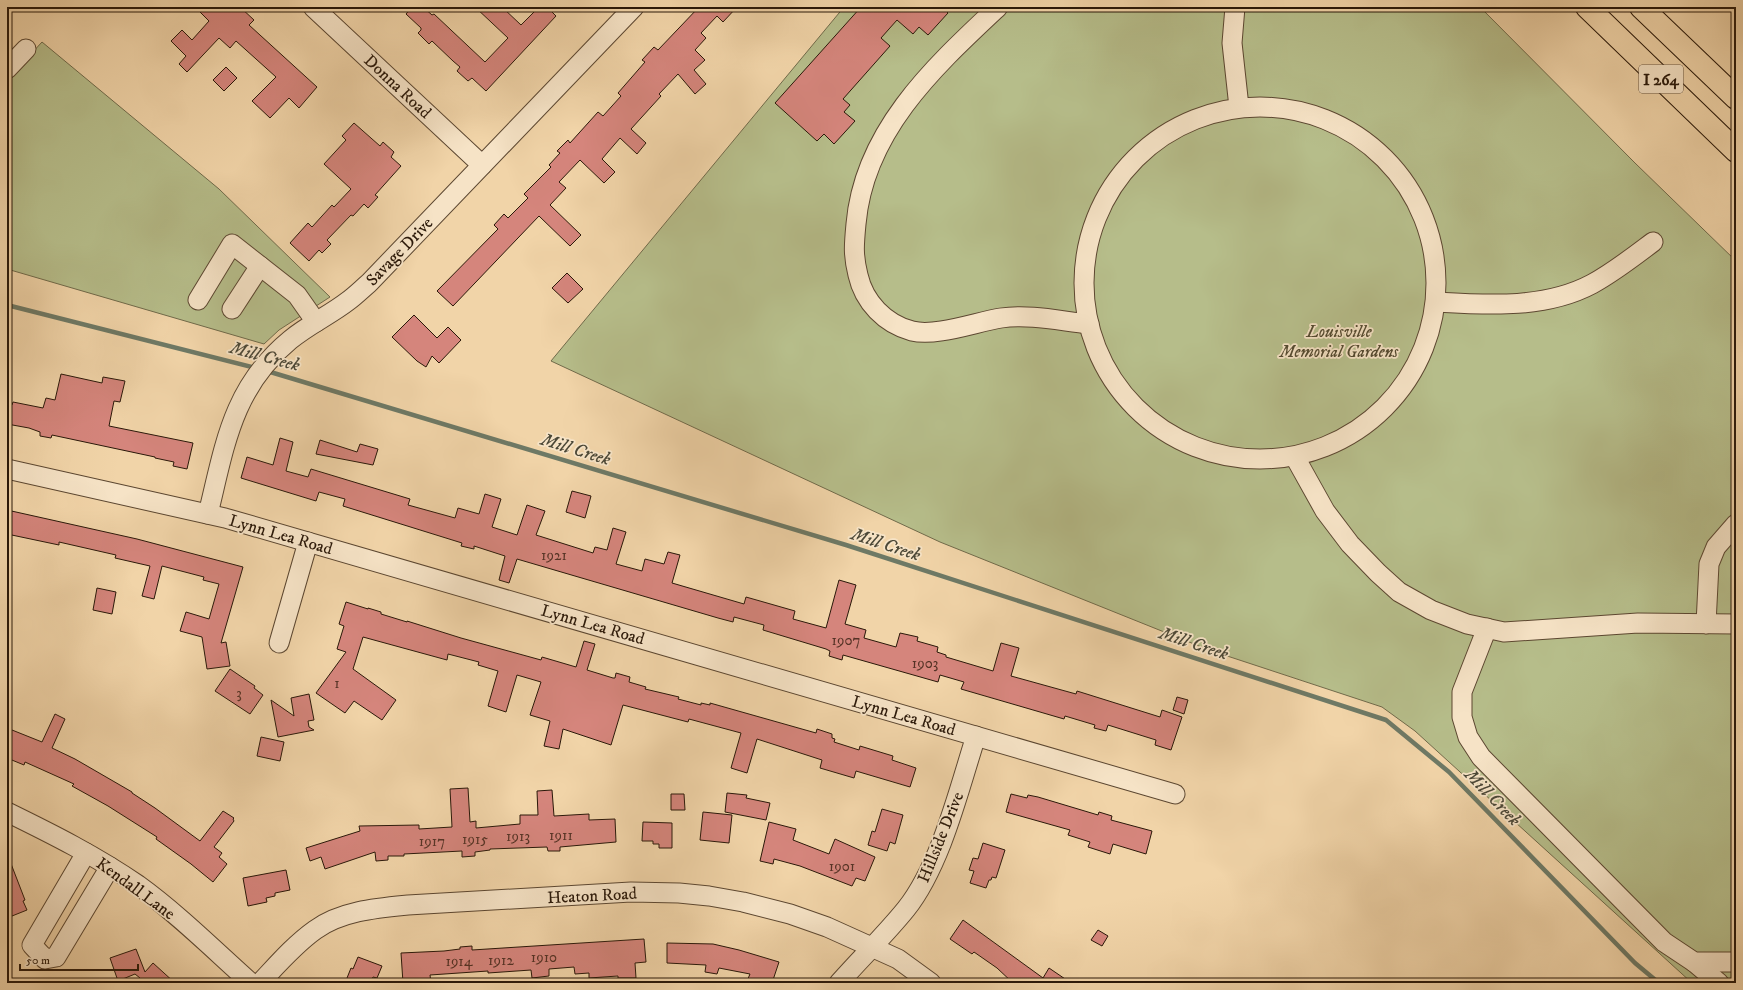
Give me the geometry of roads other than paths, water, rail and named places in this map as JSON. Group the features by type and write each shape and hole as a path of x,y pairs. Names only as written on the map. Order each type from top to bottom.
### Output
{"highway":[{"name":"I 264","path":"1587,7 1736,151"},
{"name":"I 264","path":"1641,7 1736,98"}],"street":[{"name":"Donna Road","path":"313,7 482,165"},
{"name":"Savage Drive","path":"208,514 226,437 237,408 251,382 268,361 290,340 349,300 369,283 634,7"},
{"path":"998,7 930,73 890,124 867,171 857,211 854,256 861,289 886,320 912,331 930,332 1002,318 1036,318 1089,324"},
{"path":"1235,7 1232,43 1239,107"},
{"path":"7,69 26,49"},
{"path":"1239,107 1273,107 1309,113 1347,132 1384,159 1405,182 1420,208 1431,243 1437,276 1436,302 1432,328 1424,354 1408,383 1386,407 1359,431 1331,446 1296,459 1244,459 1201,450 1164,431 1131,403 1107,371 1090,331 1089,324 1084,302 1083,266 1093,222 1108,192 1129,164 1149,145 1172,129 1204,115 1239,107"},
{"path":"1436,302 1489,305 1526,303 1559,297 1591,285 1621,267 1653,242"},
{"path":"198,300 232,244 296,295 316,322"},
{"path":"232,309 260,266"},
{"path":"1296,459 1325,511 1350,544 1378,573 1399,592 1431,610 1467,624 1504,632 1638,623 1736,624"},
{"name":"Lynn Lea Road","path":"7,469 208,514 1174,794"},
{"path":"1706,624 1709,564 1716,547 1736,524"},
{"path":"279,643 308,542"},
{"path":"1487,628 1462,692 1462,717 1468,737 1481,757 1664,942 1694,962 1719,983"},
{"name":"Hillside Drive","path":"839,983 907,909 922,886 936,856 976,736"},
{"name":"Kendall Lane","path":"7,812 66,840 110,867 154,898 251,983"},
{"path":"86,853 32,945 45,959 56,957 110,867"},
{"name":"Heaton Road","path":"260,983 292,949 314,930 347,915 379,908 408,905 631,892 679,893 743,902 790,914 827,927 872,947 898,960 930,983"},
{"path":"1694,962 1736,962"}],"waterway":[{"name":"Mill Creek","path":"7,305 256,368"},
{"name":"Mill Creek","path":"267,371 846,545 1386,720 1449,772 1635,963 1659,983"}],"park label":[{"name":"Louisville Memorial Gardens","path":"1339,341"}]}
